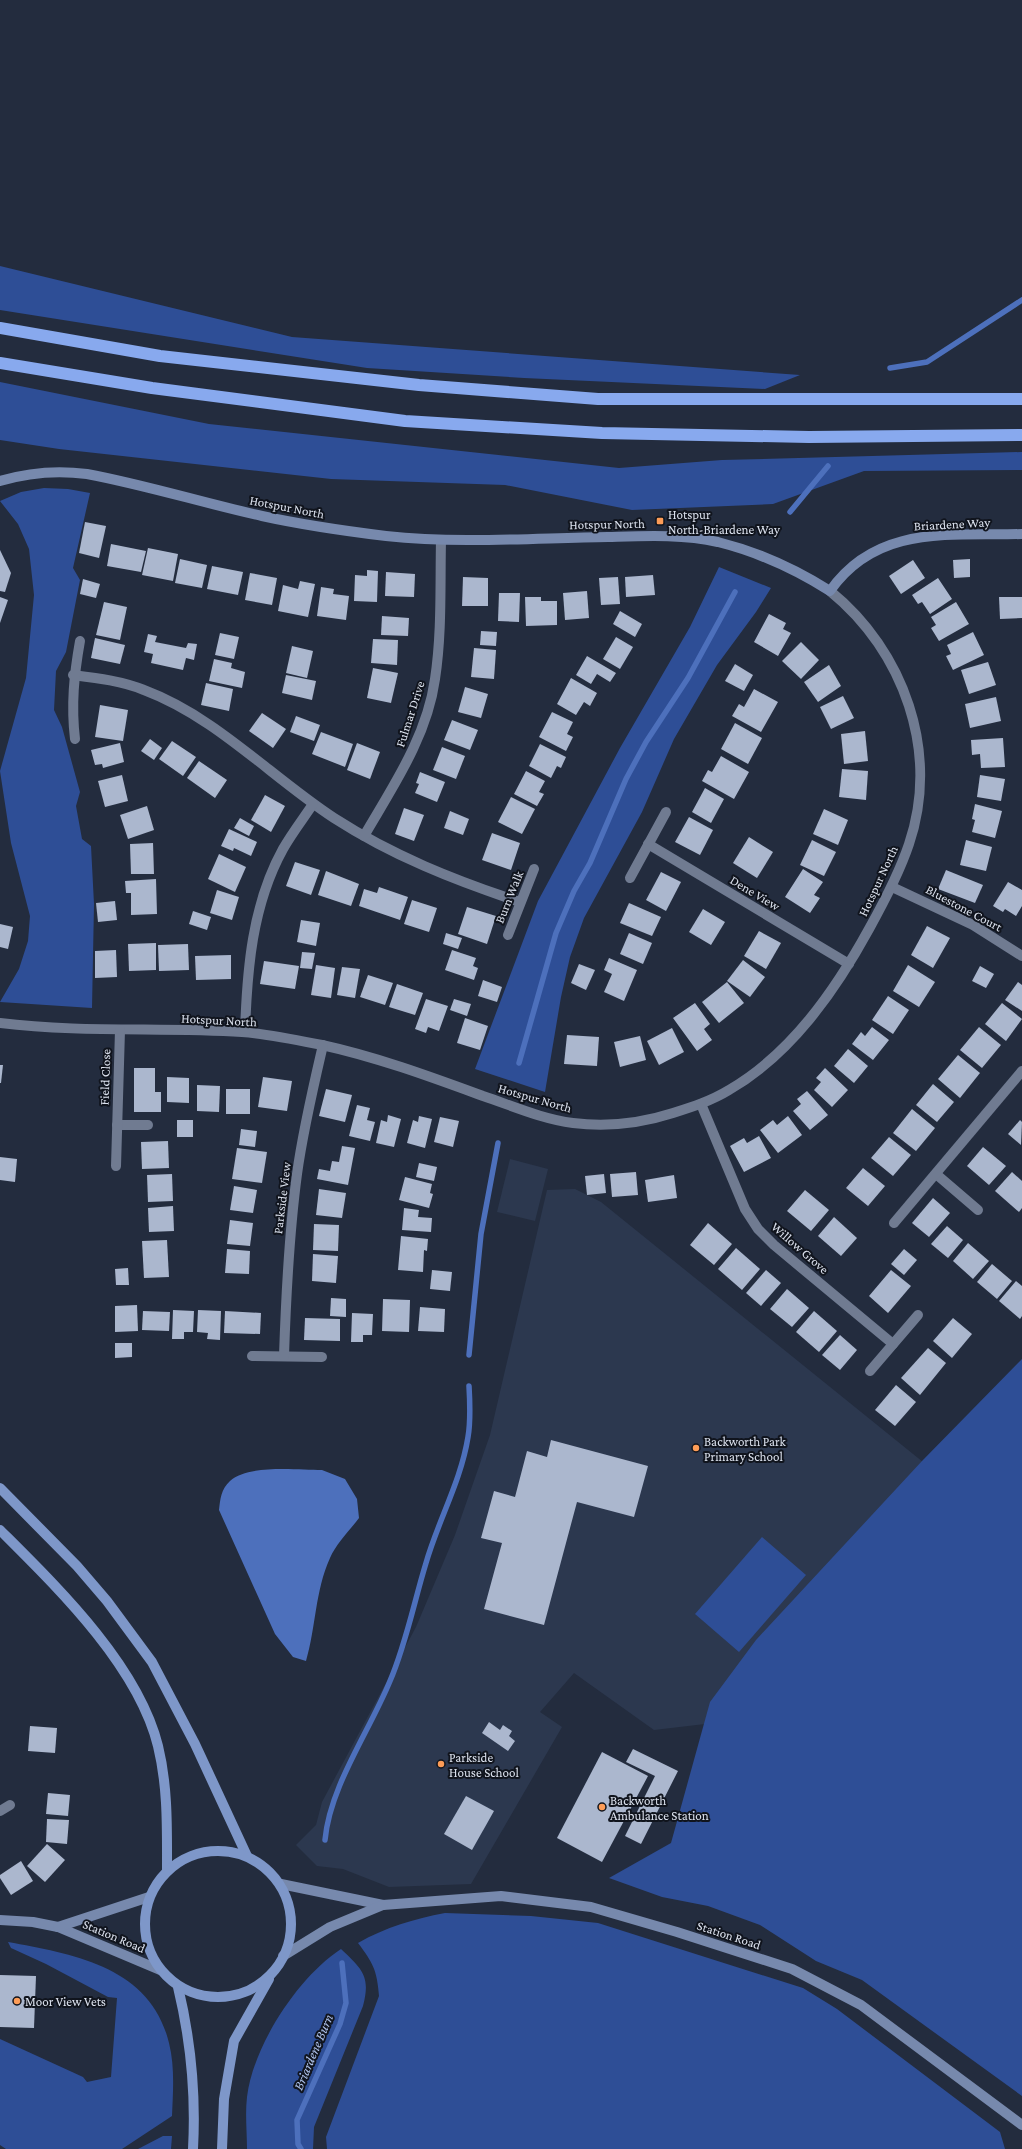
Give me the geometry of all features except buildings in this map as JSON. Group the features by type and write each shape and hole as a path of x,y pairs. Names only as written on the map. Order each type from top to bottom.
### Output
{"highway":[{"path":"0,328 160,356 419,385 598,399 1022,399"},
{"path":"0,363 152,388 405,420 618,433 809,437 1022,435"}],"main road":[{"name":"Hotspur North","path":"0,481 38,472 82,473 113,479 262,516 303,524 349,532 441,540 642,536 696,539 717,542 766,558 790,568 830,591"},
{"name":"Briardene Way","path":"830,591 840,576 865,555 900,541 928,537 1022,534"},
{"path":"0,1488 108,1600 152,1662 195,1744 247,1856"},
{"path":"0,1530 58,1589 98,1637 125,1675 145,1710 158,1745 166,1788 167,1870"},
{"path":"222,2149 224,2099 234,2041 283,1956 291,1928 289,1905 281,1884 270,1872 247,1856 232,1851 213,1850 191,1855 167,1870 149,1897 144,1920 145,1941 151,1956 160,1970 178,1986 205,1996 221,1998 239,1995 253,1989 271,1976"},
{"path":"281,1884 383,1905"},
{"name":"Station Road","path":"383,1905 502,1896 591,1907 677,1932 792,1969 861,2005 1022,2125"},
{"name":"Station Road","path":"58,1927 149,1897"},
{"path":"283,1956 330,1927 383,1905"},
{"name":"Station Road","path":"0,1920 33,1922 58,1927 160,1970"},
{"path":"178,1986 187,2026 194,2082 193,2149"}],"street":[{"name":"Fulmar Drive","path":"364,836 406,763 417,740 427,712 435,680 437,657 441,540"},
{"name":"Hotspur North","path":"0,1023 62,1028 245,1032 323,1045 378,1060 532,1114 574,1123 612,1124 649,1120 701,1104 729,1090 746,1079 780,1051 820,1006 849,964 892,887 910,843 916,820 921,774 917,733 900,681 885,652 862,621 830,591"},
{"path":"75,739 72,716 73,675 80,641"},
{"path":"73,675 120,682 143,689 182,708 211,725 313,804 364,836 410,862 520,902"},
{"path":"245,1032 248,972 253,936 260,904 282,850 313,804"},
{"path":"630,878 666,812"},
{"name":"Dene View","path":"648,844 849,964"},
{"name":"Burn Walk","path":"508,935 534,869"},
{"name":"Bluestone Court","path":"892,887 973,926 1022,956"},
{"name":"Field Close","path":"116,1166 120,1030"},
{"name":"Parkside View","path":"284,1356 290,1235 297,1174 307,1116 323,1045"},
{"path":"894,1223 1022,1071"},
{"name":"Willow Grove","path":"701,1104 744,1210 758,1229 774,1245 893,1344"},
{"path":"117,1125 148,1125"},
{"path":"936,1174 978,1210"},
{"path":"870,1371 918,1315"},
{"path":"252,1356 322,1357"},
{"path":"0,1811 10,1805"}],"shaded area":[{"path":"0,266 292,337 800,375 765,389 524,378 367,368 0,310"},
{"path":"0,382 209,424 619,468 722,460 1022,452 1022,470 864,471 773,504 632,510 505,485 331,479 59,449 0,440"},
{"path":"44,488 68,489 90,493 73,568 80,580 66,652 56,671 54,710 62,727 80,792 76,806 82,839 91,846 94,904 92,1008 0,1002 19,969 28,941 30,916 11,843 0,771 26,678 34,595 29,549 18,524 0,501 21,492"},
{"path":"719,567 771,588 756,612 717,665 674,739 642,812 584,918 570,957 561,997 545,1092 475,1069 538,901 620,748 690,627"},
{"path":"510,1159 548,1169 535,1221 497,1212"},
{"name":"Backworth Park Primary School","path":"575,1189 601,1202 944,1479 705,1724 654,1730 574,1673 540,1712 562,1727 471,1884 389,1887 343,1869 317,1866 296,1845 316,1825 322,1802 416,1627 455,1535 490,1435 547,1190"},
{"path":"1022,1359 1022,2096 862,1980 816,1961 760,1925 708,1906 662,1897 609,1878 671,1843 710,1702 756,1640 922,1461"},
{"path":"274,1469 322,1470 345,1479 357,1499 359,1518 343,1537 330,1558 325,1571 318,1596 306,1661 293,1657 275,1634 219,1510 223,1491 230,1481 238,1476 249,1472"},
{"path":"762,1537 806,1575 739,1652 695,1614"},
{"path":"445,1913 531,1916 598,1923 803,1988 837,2009 1000,2132 1005,2149 327,2149 326,2137 379,1996 377,1980 373,1967 358,1943 379,1932 400,1924"},
{"path":"8,1942 58,1952 83,1959 106,1968 128,1981 146,1997 160,2017 171,2052 173,2070 172,2116 122,2149 6,2149 0,2145 0,2039 83,2077 87,2082 111,2077 117,1998 108,1997 46,1964 11,1948"},
{"path":"341,1949 363,1974 366,1987 365,1996 363,2006 314,2127 313,2149 247,2149 247,2097 251,2077 258,2056 280,2014 294,1995 325,1961"},
{"path":"163,2136 172,2136 171,2149 138,2149"}],"waterway":[{"path":"890,368 927,362 1022,300"},
{"path":"790,512 828,466"},
{"path":"519,1063 556,933 574,891 590,863 626,779 646,742 688,678 735,592"},
{"path":"469,1355 481,1234 498,1143"},
{"path":"325,1840 328,1820 342,1779 396,1667 431,1547 455,1485 465,1453 469,1431 469,1386"},
{"name":"Briardene Burn","path":"301,2149 298,2144 297,2120 340,2024 346,2003 342,1963"}],"place":[{"name":"Hotspur North-Briardene Way","path":"660,521"},
{"name":"Backworth Park Primary School","path":"696,1448"},
{"name":"Parkside House School","path":"441,1764"},
{"name":"Backworth Ambulance Station","path":"602,1807"},
{"name":"Moor View Vets","path":"17,2001"}]}
